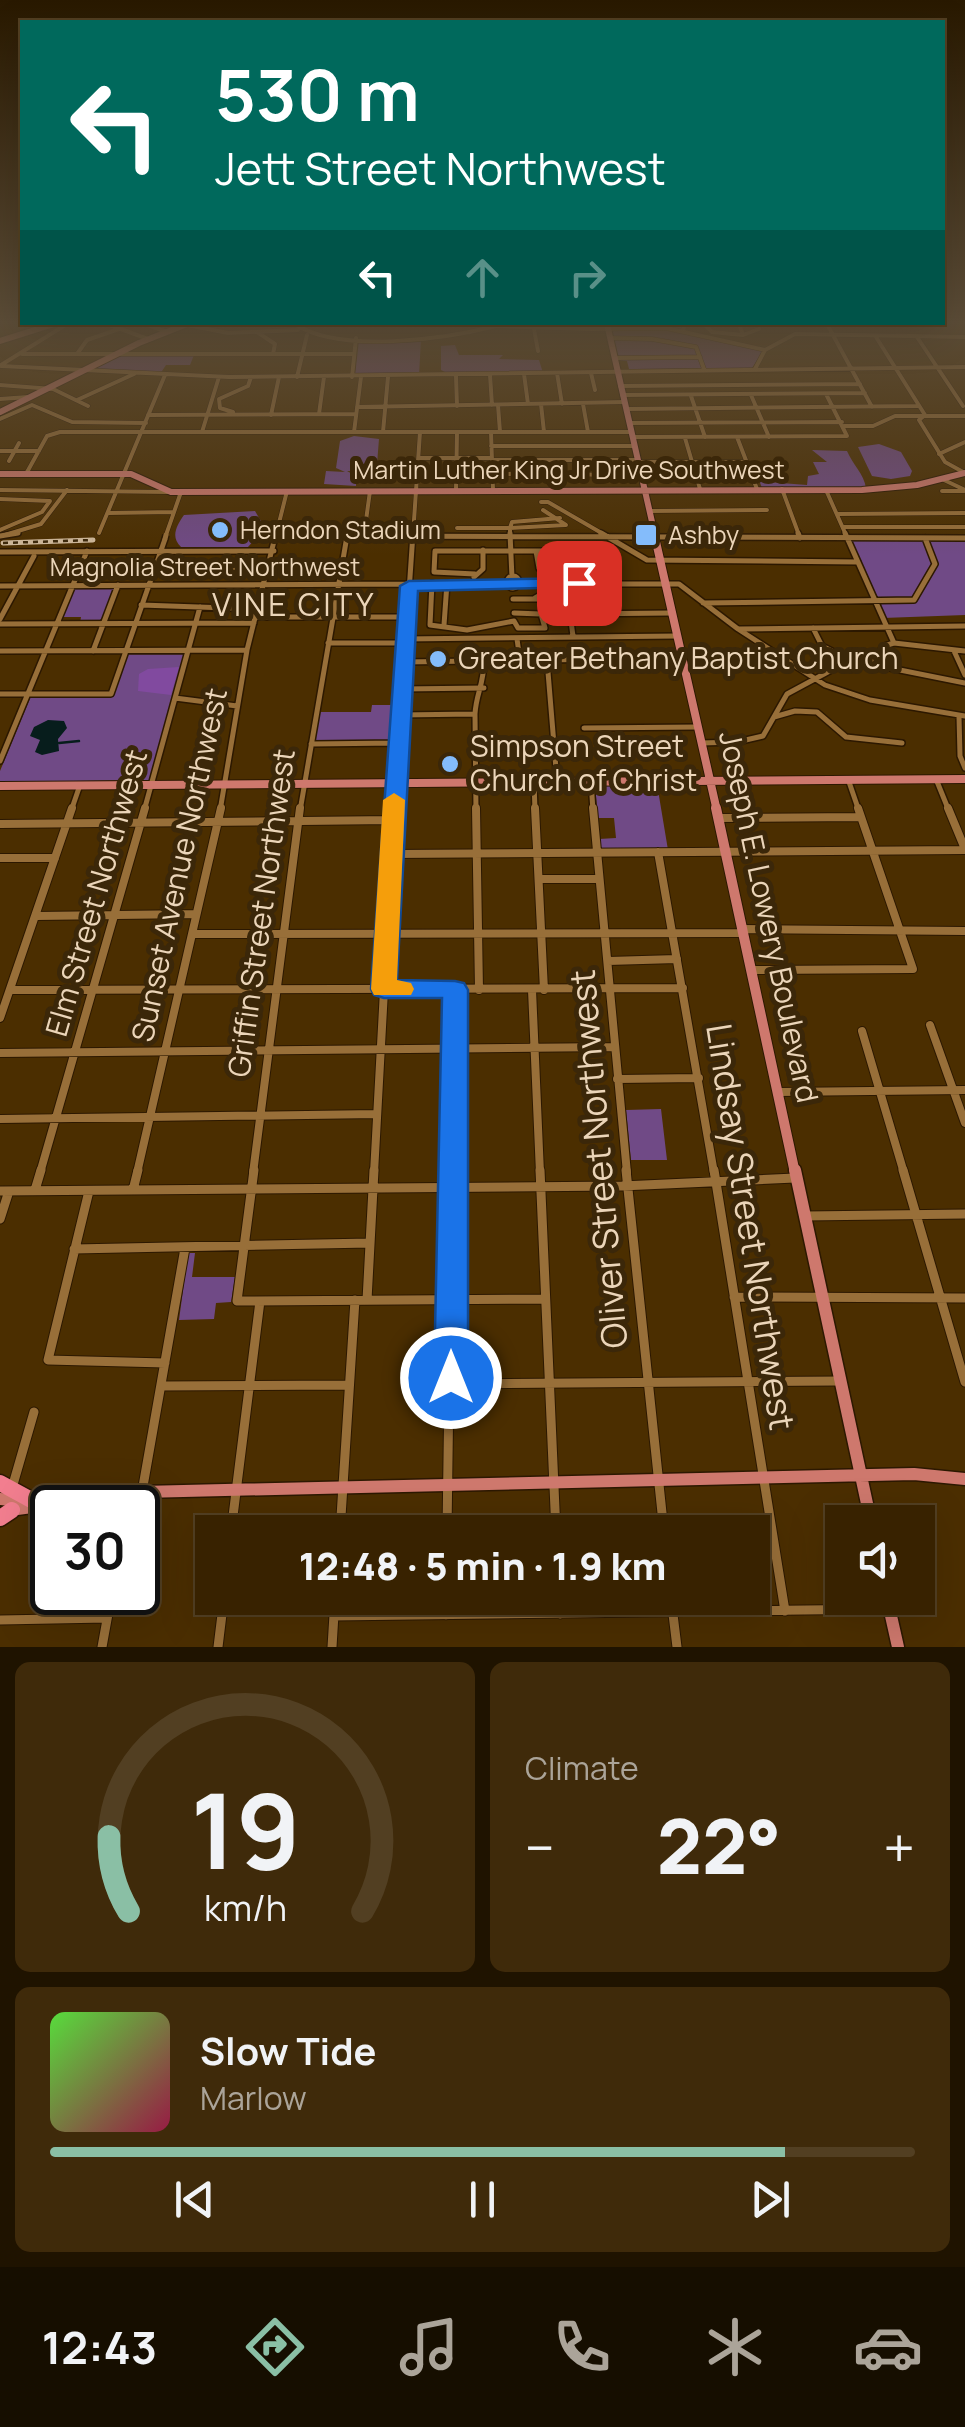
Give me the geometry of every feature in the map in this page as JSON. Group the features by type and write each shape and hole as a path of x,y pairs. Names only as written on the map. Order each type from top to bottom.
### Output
{"highway":[{"path":"4,1502 30,1503"}],"main road":[{"name":"Joseph E. Lowery Boulevard","path":"624,402 674,613 866,1505"},
{"name":"Martin Luther King Jr Drive Southwest","path":"170,492 891,489 965,473"},
{"path":"0,474 135,475 170,492"},
{"path":"0,786 965,778"},
{"path":"160,1495 236,1488 449,1482 860,1476 965,1479"},
{"path":"891,1615 898,1647"}],"street":[{"path":"78,401 88,406"},
{"path":"99,533 154,401"},
{"path":"202,432 211,401"},
{"path":"221,401 218,404 226,411 254,411"},
{"path":"271,414 274,401"},
{"path":"319,414 321,401"},
{"path":"354,432 358,401"},
{"path":"383,432 386,401"},
{"path":"456,401 456,406"},
{"path":"494,401 500,432"},
{"path":"148,416 319,414 386,407 635,401"},
{"path":"693,401 705,437"},
{"path":"753,401 768,437"},
{"path":"491,446 633,438 847,434 830,401"},
{"path":"869,401 872,406"},
{"path":"915,401 925,416"},
{"path":"624,402 696,408 918,406"},
{"path":"583,403 588,432"},
{"path":"540,404 544,432"},
{"path":"0,420 32,405 72,422 146,423"},
{"path":"905,416 918,420 946,463 965,473"},
{"path":"918,420 925,416"},
{"path":"629,423 873,426 888,417 965,416"},
{"path":"78,432 83,422"},
{"path":"367,1300 392,820 420,432"},
{"path":"456,490 457,432"},
{"path":"491,432 494,490"},
{"path":"26,474 52,433 588,432 633,438"},
{"path":"684,437 700,489"},
{"path":"738,437 757,489"},
{"path":"940,454 965,442"},
{"path":"9,460 19,443"},
{"path":"933,443 951,446"},
{"path":"0,451 39,451"},
{"path":"419,458 747,462"},
{"path":"493,474 643,475"},
{"path":"944,480 965,490"},
{"path":"782,490 800,538"},
{"path":"826,490 894,644"},
{"path":"942,492 965,490"},
{"path":"0,533 27,530 56,513 67,491"},
{"name":"Sunset Avenue Northwest","path":"133,1190 218,822 247,650 288,491"},
{"path":"370,491 364,536 965,538"},
{"path":"0,494 170,492"},
{"path":"0,694 112,694 180,492"},
{"path":"0,494 50,501 42,512 0,533"},
{"path":"541,502 647,560 858,562"},
{"path":"457,528 566,525 543,510"},
{"path":"650,511 768,510"},
{"path":"108,513 174,512"},
{"path":"837,514 965,513"},
{"path":"558,518 570,515"},
{"path":"16,524 27,530"},
{"path":"842,527 965,527"},
{"path":"510,528 514,622 518,628 545,628 541,614 514,613"},
{"path":"584,536 595,530"},
{"name":"Griffin Street Northwest","path":"260,1301 237,1300 282,932 347,536 364,536"},
{"path":"703,603 907,601 918,597 934,564 926,538"},
{"path":"0,552 274,550"},
{"path":"483,550 483,569 474,574 434,572 434,552 483,550 546,551 555,564 540,568"},
{"path":"0,758 87,551"},
{"path":"514,598 566,599 563,575 543,574 536,551"},
{"path":"34,556 0,621 104,624 195,623 256,616 406,617"},
{"path":"79,569 269,570"},
{"path":"474,574 474,583"},
{"path":"512,582 579,583"},
{"name":"Magnolia Street Northwest","path":"0,586 512,582"},
{"path":"432,583 430,625 467,630 514,622"},
{"path":"444,625 447,583"},
{"path":"598,584 679,584 814,679 854,696 962,716 960,756 965,768"},
{"path":"94,651 118,586"},
{"path":"0,600 9,600"},
{"path":"141,605 200,607 256,616"},
{"name":"Elm Street Northwest","path":"35,1190 116,915 200,607"},
{"path":"573,636 570,614 674,613"},
{"path":"738,629 965,626"},
{"path":"813,628 822,646 850,660 965,683"},
{"path":"328,643 678,636"},
{"path":"517,639 520,660"},
{"path":"869,665 884,646 894,644 965,651"},
{"path":"0,651 247,650"},
{"path":"954,651 965,675"},
{"path":"403,662 683,658"},
{"path":"547,660 557,781"},
{"path":"701,743 756,739 767,732 778,704 787,694 850,660"},
{"path":"478,990 475,714 476,699 484,688 484,661"},
{"path":"401,689 484,688"},
{"path":"175,698 237,706"},
{"path":"778,704 827,716 846,737 902,743"},
{"path":"773,718 803,710"},
{"path":"399,715 475,714"},
{"path":"584,728 698,728"},
{"path":"311,744 398,743"},
{"path":"390,854 965,850 936,779"},
{"path":"750,970 913,969 848,780"},
{"path":"534,781 544,990"},
{"name":"Oliver Street Northwest","path":"591,781 662,1515"},
{"path":"1,1013 80,785"},
{"path":"717,818 860,817"},
{"path":"0,824 392,820"},
{"name":"Lindsay Street Northwest","path":"658,852 684,988 785,1611"},
{"path":"0,858 55,858"},
{"path":"538,880 599,879"},
{"path":"36,916 196,914"},
{"path":"192,934 965,931"},
{"path":"608,961 677,959"},
{"path":"10,990 684,988"},
{"path":"448,1515 455,990"},
{"path":"532,990 555,1515"},
{"path":"930,1025 965,1123"},
{"path":"862,1032 965,1382"},
{"path":"0,1053 614,1047"},
{"path":"618,1079 699,1078"},
{"path":"778,1092 965,1090"},
{"path":"0,1119 377,1114"},
{"path":"0,1219 4,1191 542,1187 796,1178"},
{"path":"89,1191 48,1360 165,1363"},
{"path":"804,1216 965,1214"},
{"path":"74,1249 370,1243"},
{"path":"136,1485 161,1386 185,1248"},
{"path":"734,1297 965,1298"},
{"path":"233,1515 260,1301 545,1299"},
{"path":"341,1515 355,1300"},
{"path":"451,1384 840,1381"},
{"path":"161,1386 349,1385"},
{"path":"4,1502 34,1412"},
{"path":"770,1611 825,1608"},
{"path":"102,1647 108,1615"},
{"path":"218,1647 222,1615"},
{"path":"332,1647 334,1616 446,1615"},
{"path":"672,1615 677,1647"},
{"path":"0,1620 107,1618"}],"shaded area":[{"path":"354,436 379,439 377,464 364,471 347,471 356,476 356,486 324,484 326,471 345,472 336,468 340,441"},
{"path":"879,444 901,452 912,471 910,476 872,476 858,447"},
{"path":"812,450 847,451 866,488 762,488 753,464 764,464 768,482 807,485 808,476 819,474 813,462 827,462"},
{"name":"Herndon Stadium","path":"255,511 265,528 248,547 181,547 176,539 184,515"},
{"path":"847,539 965,539 965,615 883,618"},
{"path":"115,587 103,622 80,623 81,617 63,617 75,588"},
{"path":"185,652 152,780 0,782 0,771 31,696 112,694 128,653"},
{"path":"179,667 171,695 138,691 139,674 148,669"},
{"path":"372,705 396,705 393,742 315,742 319,712 371,712"},
{"path":"657,784 668,850 600,851 599,839 616,838 614,818 598,818 595,785"},
{"path":"661,1109 667,1160 631,1160 626,1110"},
{"path":"188,1253 195,1253 192,1277 235,1277 231,1302 216,1303 214,1319 179,1320"}],"water":[{"path":"48,720 64,721 67,728 58,739 59,751 42,755 35,752 40,740 30,736 34,727"}],"waterway":[{"path":"59,743 79,741"}],"railway":[{"path":"266,534 343,533"},
{"path":"3,543 93,540"}],"slow traffic":[{"path":"394,800 384,989 401,989"}],"place":[{"name":"Herndon Stadium","path":"220,530"},
{"name":"Ashby","path":"646,535"},
{"name":"Greater Bethany Baptist Church","path":"438,659"},
{"name":"Simpson Street Church of Christ","path":"450,764"}],"district":[{"name":"VINE CITY","path":"294,605"}],"route":[{"path":"451,1378 455,990 384,989 409,586 579,583"}]}
